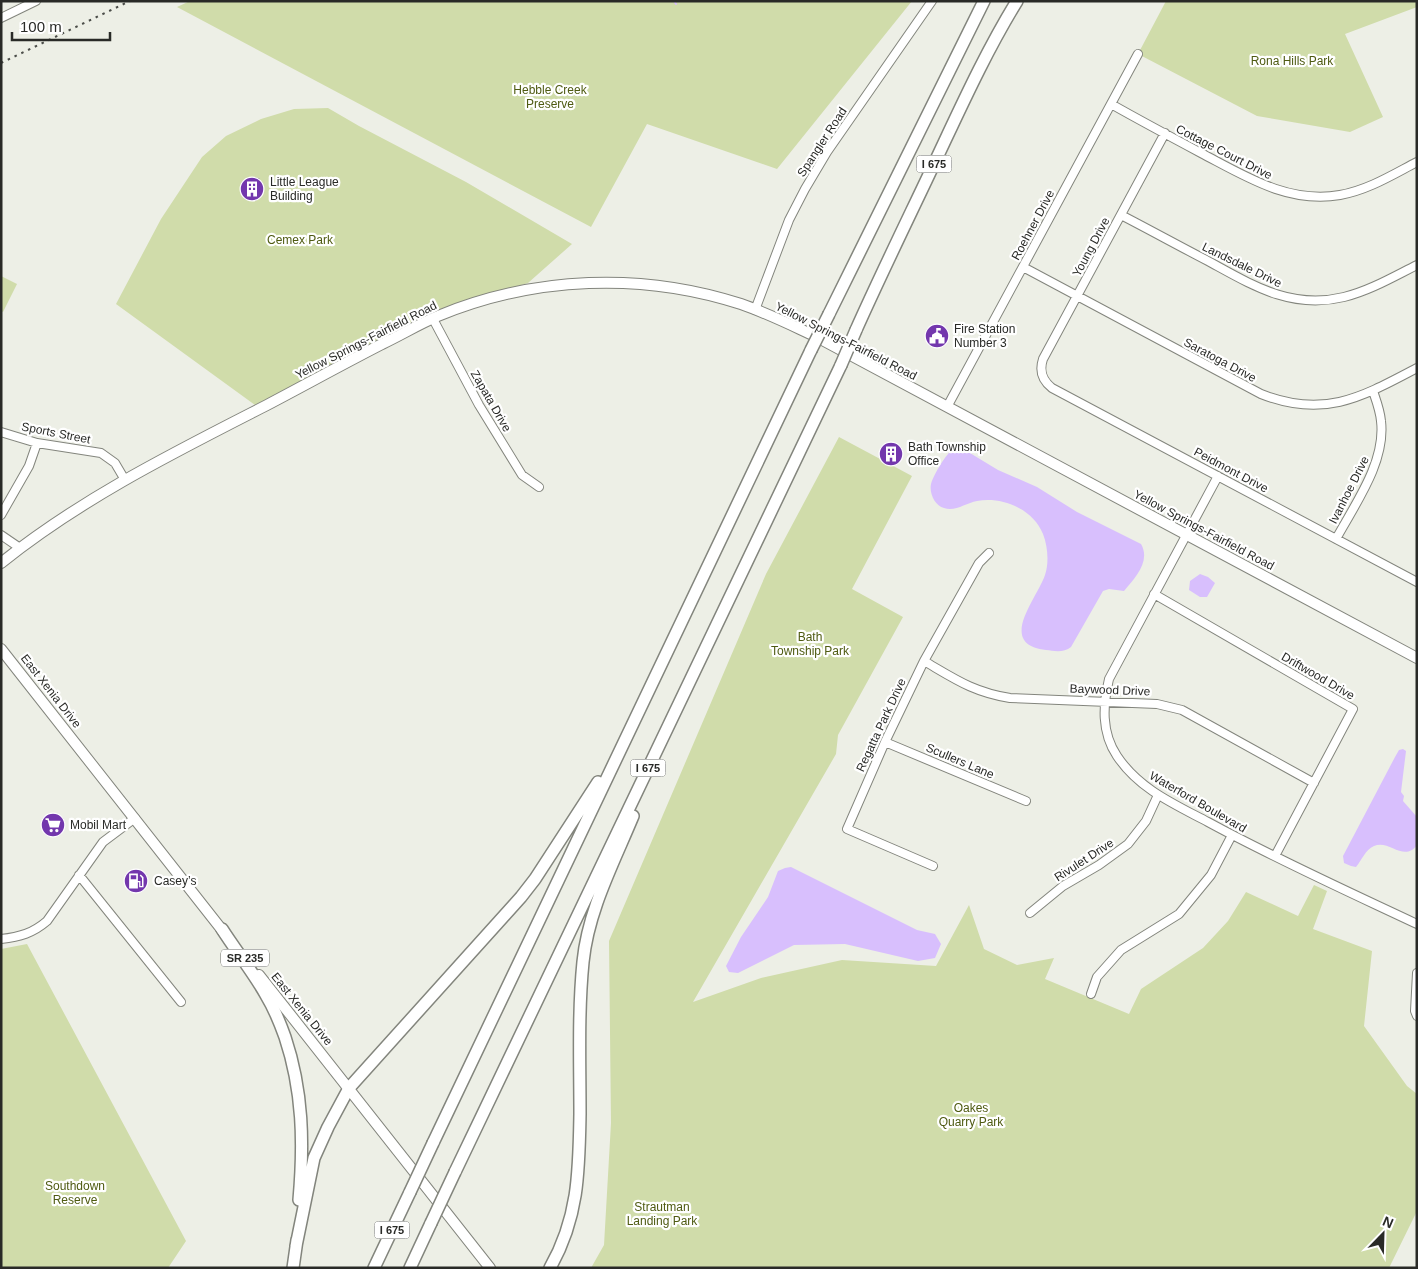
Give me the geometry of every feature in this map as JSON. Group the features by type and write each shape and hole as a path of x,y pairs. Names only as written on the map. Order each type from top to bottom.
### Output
{"highway":[{"name":"I 675","path":"374,1268 811,350 984,1"},
{"name":"I 675","path":"410,1268 599,873 708,639 842,365 856,330 946,139 999,32 1017,1"},
{"path":"550,1268 569,1226 578,1178 581,989 587,933 600,896 708,639"},
{"path":"293,1268 314,1158 348,1088 521,897 602,776 638,710"},
{"path":"222,928 267,996 283,1032 293,1064 300,1095 303,1129 296,1246"}],"main road":[{"name":"Yellow Springs-Fairfield Road","path":"1,563 76,509 125,480 328,372 433,319 472,304 510,293 590,282 633,283 686,290 722,298 815,336 1417,658"},
{"name":"East Xenia Drive","path":"1,648 490,1268"}],"street":[{"path":"1,18 36,1"},
{"name":"Spangler Road","path":"755,310 789,220 805,189 827,152 932,1"},
{"name":"Roehner Drive","path":"947,407 1138,54"},
{"name":"Cottage Court Drive","path":"1111,104 1259,184 1299,196 1327,196 1352,192 1372,185 1417,162"},
{"name":"Young Drive","path":"1041,372 1043,359 1165,134"},
{"name":"Landsdale Drive","path":"1121,214 1262,290 1294,299 1316,301 1343,298 1358,293 1417,265"},
{"name":"Saratoga Drive","path":"1023,267 1268,397 1299,404 1324,405 1349,400 1373,391 1417,368"},
{"name":"Zapata Drive","path":"433,319 479,405 522,475 539,487"},
{"name":"Peidmont Drive","path":"1041,372 1045,381 1052,388 1417,582"},
{"name":"Ivanhoe Drive","path":"1336,539 1373,470 1379,452 1382,436 1381,420 1373,391"},
{"name":"Sports Street","path":"1,432 37,443 101,453 114,463 125,480"},
{"path":"1,515 29,466 37,443"},
{"name":"Waterford Boulevard","path":"1218,476 1109,679 1104,701 1105,728 1116,754 1133,777 1158,795 1232,835 1417,924"},
{"path":"1,535 20,548"},
{"name":"Regatta Park Drive","path":"933,866 847,829 884,742 924,661 979,563 990,553"},
{"name":"Driftwood Drive","path":"1154,594 1353,709 1275,856"},
{"name":"Baywood Drive","path":"924,661 968,686 989,694 1010,698 1157,704 1182,710 1314,783"},
{"name":"Scullers Lane","path":"884,742 1026,801"},
{"name":"Rivulet Drive","path":"1030,913 1063,886 1099,866 1128,844 1146,821 1158,795"},
{"path":"1,939 25,935 40,927 51,917 103,842 135,818"},
{"path":"1091,994 1097,977 1121,950 1179,914 1211,875 1232,835"},
{"path":"79,874 181,1002"},
{"path":"1417,973 1415,1011 1417,1016"}],"green space":[{"name":"Hebble Creek Preserve","path":"190,1 912,1 777,169 647,124 591,227 177,7"},
{"name":"Rona Hills Park","path":"1166,1 1417,1 1417,7 1345,34 1383,117 1350,132 1257,116 1138,54"},
{"name":"Cemex Park","path":"328,108 466,182 572,244 528,283 440,309 255,405 116,304 161,219 202,157 226,136 261,119 294,109"},
{"path":"1,276 17,284 3,312 1,311"},
{"name":"Oakes Quarry Park","path":"839,437 912,476 852,589 903,617 838,735 836,754 693,1002 761,978 842,960 936,966 969,905 984,949 1017,965 1054,958 1045,979 1129,1014 1141,989 1203,948 1228,921 1246,892 1298,916 1314,885 1327,891 1313,929 1372,951 1364,1026 1407,1086 1417,1094 1417,1211 1389,1268 591,1268 604,1245 611,1123 609,941 766,574"},
{"name":"Southdown Reserve","path":"27,944 186,1241 168,1268 1,1268 1,949"}],"shaded area":[{"path":"953,449 965,450 998,470 1037,487 1077,512 1141,544 1144,550 1144,557 1137,575 1124,591 1109,589 1103,591 1071,647 1068,649 1059,651 1046,650 1031,646 1024,639 1022,630 1024,619 1045,575 1047,560 1043,534 1032,518 1016,506 996,501 977,501 948,509 938,505 933,499 931,484 937,470"},
{"path":"1200,574 1208,577 1215,583 1207,597 1200,597 1189,590 1190,581"},
{"path":"1403,749 1406,751 1401,792 1404,796 1403,801 1417,817 1417,845 1407,852 1385,845 1374,846 1366,853 1356,867 1344,863 1343,856 1395,757 1399,750"},
{"path":"791,867 917,930 935,934 941,944 935,958 918,961 845,944 794,945 738,973 729,972 726,966 741,937 768,897 778,871"}],"railway":[{"path":"1,63 130,1"}],"place":[{"name":"Little League Building","path":"252,189"},
{"name":"Fire Station Number 3","path":"937,336"},
{"name":"Bath Township Office","path":"891,454"},
{"name":"Mobil Mart","path":"53,825"},
{"name":"Casey’s","path":"136,881"}],"park label":[{"name":"Bath Township Park","path":"810,644"},
{"name":"Strautman Landing Park","path":"662,1214"}]}
